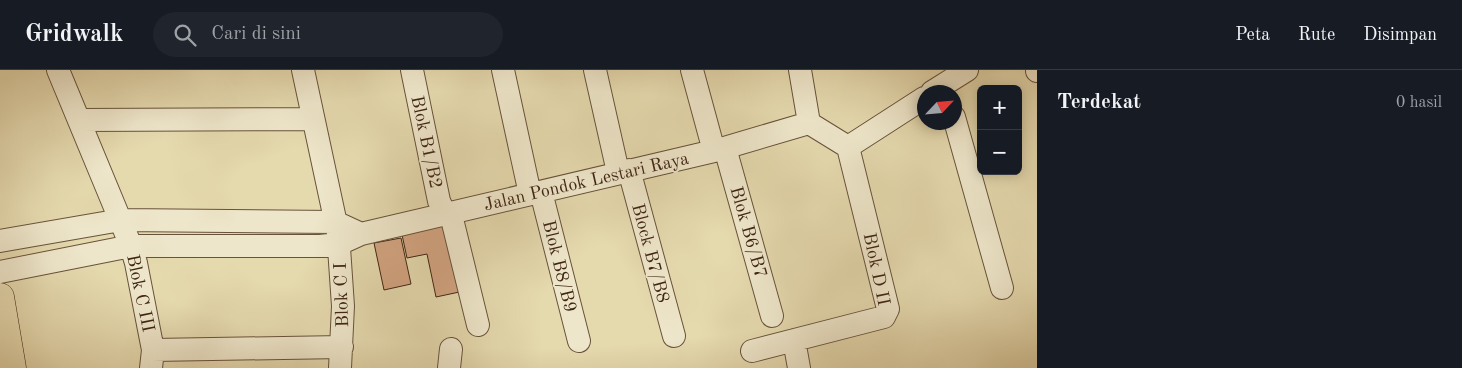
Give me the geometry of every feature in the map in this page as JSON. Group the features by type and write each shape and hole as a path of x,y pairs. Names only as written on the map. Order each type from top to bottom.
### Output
{"main road":[{"path":"0,297 12,368"}],"street":[{"name":"Blok C III","path":"58,70 131,246 136,263 152,359"},
{"name":"Blok C I","path":"303,70 338,244 343,306 342,358"},
{"name":"Blok B1/B2","path":"412,70 439,201 446,214 452,218 478,325"},
{"name":"Blok B8/B9","path":"503,70 579,341"},
{"name":"Block B7/B8","path":"595,70 623,171 674,336"},
{"name":"Blok B6/B7","path":"692,70 772,316"},
{"path":"800,70 809,123 848,147 917,103"},
{"path":"948,85 967,70"},
{"path":"79,120 314,120"},
{"name":"Jalan Pondok Lestari Raya","path":"0,272 131,246 310,246 338,244 361,234 719,149 809,123"},
{"path":"958,130 1002,288"},
{"name":"Blok D II","path":"752,351 884,317 888,309 848,147"},
{"path":"0,241 121,220 335,222 361,234"},
{"path":"794,340 799,368"},
{"path":"152,359 342,358"}],"building":[{"path":"449,220 464,291 436,297 427,254 407,258 401,230"},
{"path":"401,238 411,284 384,290 374,243"}]}
